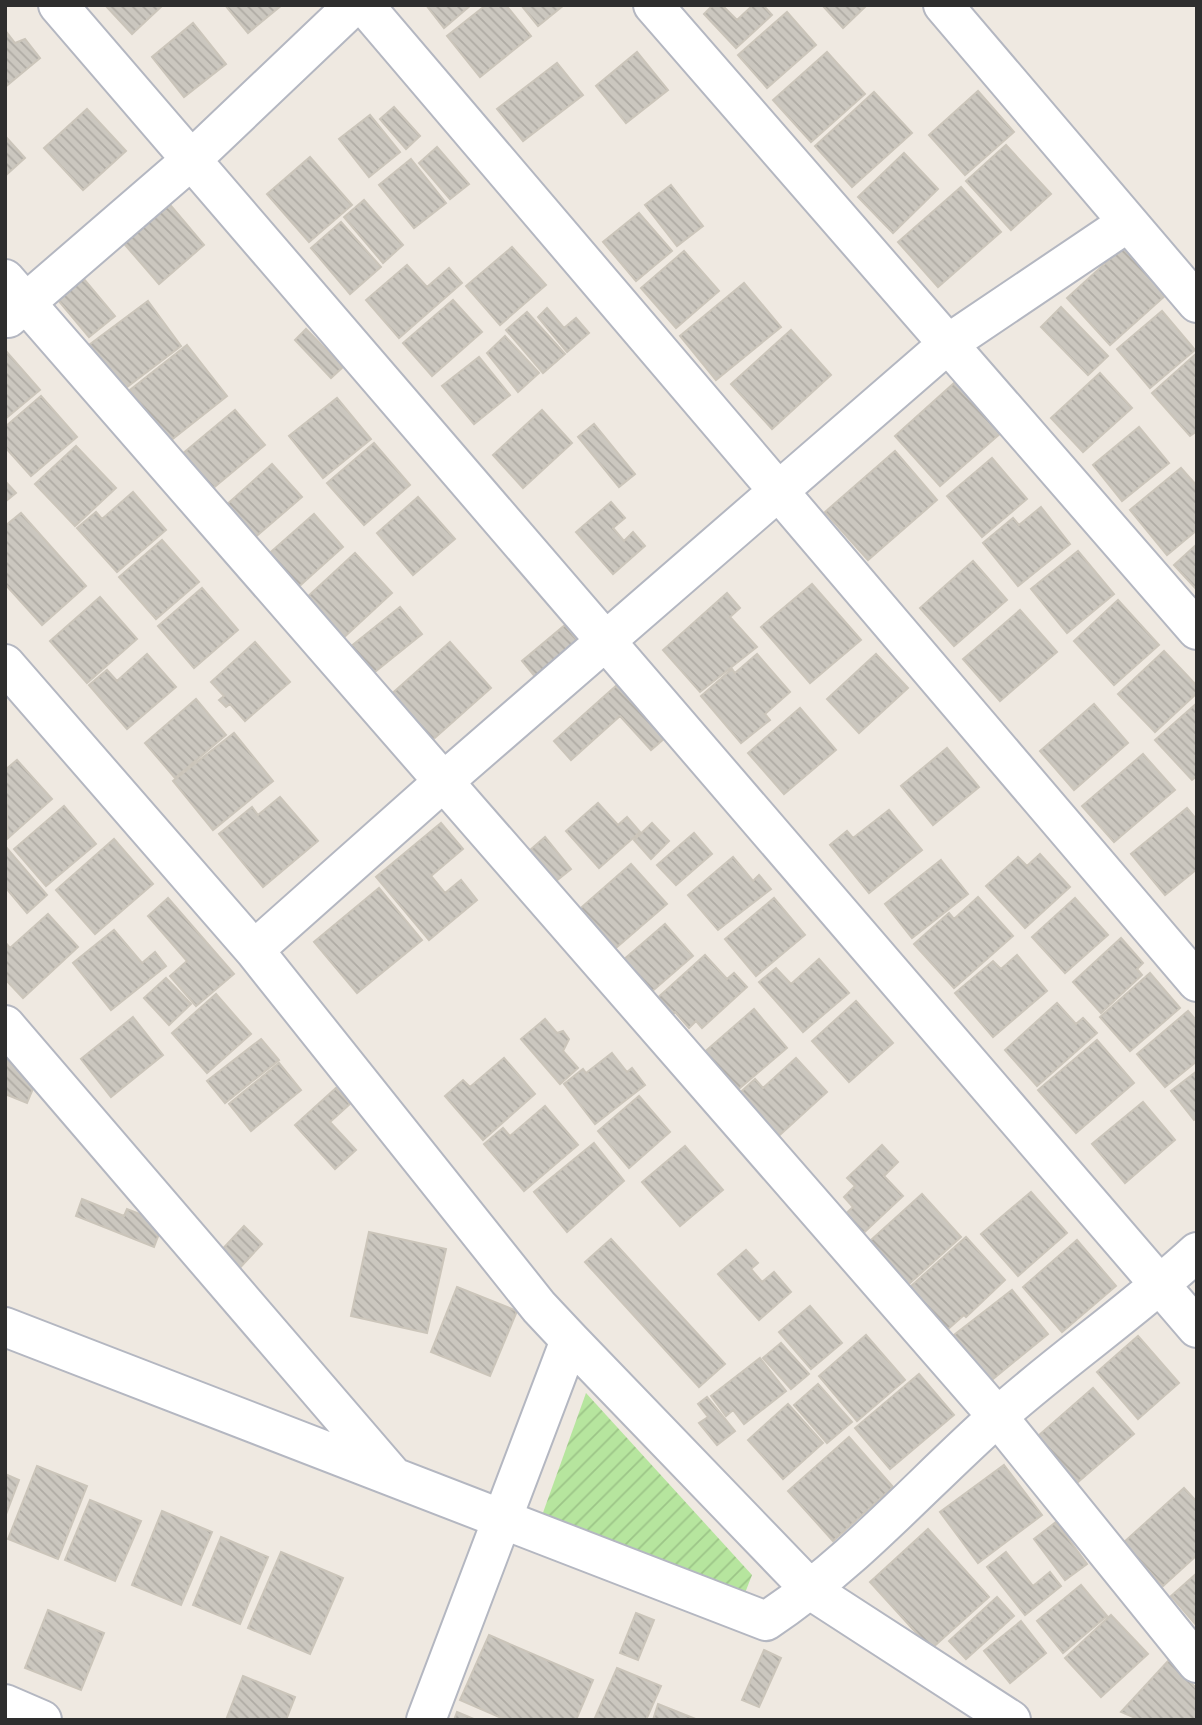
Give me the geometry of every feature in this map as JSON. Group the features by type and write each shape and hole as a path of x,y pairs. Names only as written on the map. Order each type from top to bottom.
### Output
{"street":[{"path":"58,5 1197,1328"},
{"path":"354,5 190,161 12,301 443,782 997,1416 1197,1663"},
{"path":"364,5 778,494 1197,982"},
{"path":"653,5 1197,630"},
{"path":"943,5 1197,303"},
{"path":"254,950 443,782 949,343 1127,223"},
{"path":"5,664 254,950 539,1307 570,1340 812,1591 1011,1720"},
{"path":"5,1025 395,1478"},
{"path":"5,1327 766,1621 812,1591 997,1416 1160,1286 1197,1252"},
{"path":"426,1720 570,1340"},
{"path":"5,1704 42,1720"}],"green space":[{"path":"586,1393 752,1575 745,1593 540,1521"}],"building":[{"path":"105,5 163,5 132,34"},
{"path":"225,5 282,5 248,33"},
{"path":"426,5 471,5 444,28"},
{"path":"486,5 506,5 531,36 480,77 447,36"},
{"path":"521,5 564,5 538,26"},
{"path":"713,5 722,5 737,20 753,5 763,5 772,15 736,48 704,14"},
{"path":"822,5 867,5 843,28"},
{"path":"787,12 816,45 767,88 738,55"},
{"path":"193,23 226,64 184,97 152,57"},
{"path":"5,30 15,43 25,39 40,58 5,87"},
{"path":"637,52 668,90 626,123 596,86"},
{"path":"827,52 865,94 811,142 773,100"},
{"path":"557,63 583,95 523,141 497,109"},
{"path":"978,91 1014,132 965,175 929,135"},
{"path":"874,92 912,133 852,187 815,146"},
{"path":"394,107 420,136 406,149 380,119"},
{"path":"87,109 126,151 83,190 44,148"},
{"path":"370,115 400,152 369,177 339,139"},
{"path":"5,136 25,158 5,176"},
{"path":"1006,145 1051,194 1011,230 966,181"},
{"path":"437,147 469,184 450,199 419,163"},
{"path":"904,153 938,189 893,233 858,197"},
{"path":"310,157 352,205 309,242 267,194"},
{"path":"411,159 446,203 414,228 379,185"},
{"path":"671,185 703,226 677,246 645,205"},
{"path":"961,187 1001,232 938,287 898,242"},
{"path":"166,200 204,245 159,284 120,239"},
{"path":"364,200 403,245 383,263 344,217"},
{"path":"639,213 672,251 636,281 603,242"},
{"path":"341,222 381,267 350,294 311,248"},
{"path":"1133,238 1176,286 1110,345 1067,298"},
{"path":"512,247 546,285 500,325 466,286"},
{"path":"684,251 719,291 676,328 641,288"},
{"path":"407,265 427,287 449,268 462,283 399,338 366,300"},
{"path":"78,272 115,316 89,337 53,294"},
{"path":"744,283 781,327 716,380 680,336"},
{"path":"453,300 482,332 432,376 403,343"},
{"path":"148,301 181,346 123,390 89,345"},
{"path":"1061,307 1108,356 1088,375 1041,327"},
{"path":"547,308 564,328 576,318 589,333 567,352 538,317"},
{"path":"1162,311 1195,350 1150,388 1117,349"},
{"path":"527,312 565,354 543,373 506,330"},
{"path":"306,329 343,367 331,378 295,340"},
{"path":"791,330 831,375 772,429 731,384"},
{"path":"505,336 539,373 518,392 487,353"},
{"path":"187,345 227,396 170,441 130,390"},
{"path":"5,350 40,390 5,419"},
{"path":"1197,353 1197,431 1190,436 1152,393"},
{"path":"479,357 510,395 474,424 442,386"},
{"path":"1100,373 1132,408 1083,452 1051,418"},
{"path":"963,375 1009,426 940,486 895,436"},
{"path":"41,396 77,437 31,476 5,447 5,427"},
{"path":"337,398 371,439 323,478 289,436"},
{"path":"235,410 265,445 212,489 182,454"},
{"path":"542,410 572,443 523,488 493,455"},
{"path":"594,424 635,474 619,487 578,437"},
{"path":"1139,427 1169,463 1122,501 1093,465"},
{"path":"374,443 410,485 364,525 327,483"},
{"path":"76,446 116,488 75,526 35,484"},
{"path":"895,451 937,500 868,560 825,512"},
{"path":"992,458 1027,499 982,537 947,496"},
{"path":"272,464 302,497 253,539 224,507"},
{"path":"1181,468 1197,486 1197,530 1167,555 1130,510"},
{"path":"5,481 16,493 5,502"},
{"path":"133,492 166,530 117,572 77,528 96,512 102,519"},
{"path":"418,497 455,539 413,575 377,533"},
{"path":"611,502 625,518 613,528 624,541 633,532 645,546 613,574 576,532"},
{"path":"1041,507 1070,544 1018,586 983,543 1013,518 1019,525"},
{"path":"21,513 86,586 42,625 5,584 5,526"},
{"path":"314,514 343,547 295,590 265,557"},
{"path":"162,540 199,582 156,619 119,577"},
{"path":"1197,544 1197,590 1174,565"},
{"path":"1078,551 1114,594 1067,633 1031,589"},
{"path":"355,553 392,593 341,640 304,600"},
{"path":"973,561 1007,600 954,646 920,608"},
{"path":"812,584 861,640 810,683 761,627"},
{"path":"202,588 238,630 194,668 158,626"},
{"path":"727,593 740,608 730,617 757,647 700,692 663,650"},
{"path":"100,597 137,639 87,683 50,641"},
{"path":"1118,600 1159,645 1114,685 1074,641"},
{"path":"400,607 422,634 371,675 349,648"},
{"path":"1020,610 1057,652 1000,701 963,659"},
{"path":"565,625 580,643 537,679 522,661"},
{"path":"255,642 290,682 245,721 230,704 226,707 219,700 224,696 211,682"},
{"path":"450,642 491,688 429,743 388,697"},
{"path":"1164,651 1197,686 1197,693 1155,732 1118,694"},
{"path":"147,654 176,687 127,729 89,685 107,670 117,681"},
{"path":"757,654 790,692 765,714 770,720 741,743 701,696 732,669 735,673"},
{"path":"876,654 908,688 859,733 827,699"},
{"path":"617,685 665,738 651,750 620,716 571,760 554,741"},
{"path":"196,699 226,735 175,778 145,743"},
{"path":"1197,703 1197,776 1192,780 1155,740"},
{"path":"1094,704 1128,743 1074,790 1040,751"},
{"path":"800,708 836,750 784,794 748,753"},
{"path":"234,733 273,781 213,830 173,781"},
{"path":"947,748 979,787 933,825 901,786"},
{"path":"1143,754 1175,790 1114,842 1082,806"},
{"path":"17,760 52,799 8,838 5,770"},
{"path":"280,797 318,841 263,887 219,834 252,807 258,815"},
{"path":"598,803 618,825 627,817 640,832 599,868 566,831"},
{"path":"64,806 96,844 46,886 14,849"},
{"path":"1187,808 1197,820 1197,869 1165,895 1131,854"},
{"path":"889,810 922,850 869,893 830,845 847,831 853,838"},
{"path":"441,823 463,849 431,876 445,893 461,880 477,900 429,940 376,877"},
{"path":"652,823 669,841 651,859 634,840"},
{"path":"694,833 712,854 676,885 657,865"},
{"path":"545,837 571,869 556,881 530,850"},
{"path":"114,839 153,884 95,934 56,890"},
{"path":"5,846 47,895 27,913 5,887"},
{"path":"1040,854 1070,887 1025,928 986,886 1018,857 1027,866"},
{"path":"733,857 753,881 759,875 771,889 718,930 688,895"},
{"path":"941,860 968,894 912,938 885,904"},
{"path":"631,864 667,904 610,953 575,913"},
{"path":"379,888 422,940 357,993 314,942"},
{"path":"978,897 1013,936 954,988 914,944 949,913 954,919"},
{"path":"168,898 234,974 196,1006 170,976 187,961 148,916"},
{"path":"774,898 805,935 756,976 725,939"},
{"path":"1075,898 1108,935 1065,973 1032,937"},
{"path":"48,914 78,947 23,998 5,979 5,942 10,948"},
{"path":"665,924 693,956 650,993 623,960"},
{"path":"114,930 142,963 155,952 166,966 111,1010 73,963"},
{"path":"1121,938 1143,963 1137,969 1142,975 1101,1013 1073,982"},
{"path":"705,955 727,979 734,973 747,987 702,1028 696,1021 689,1028 675,1012 669,1018 654,1001"},
{"path":"1017,955 1047,991 993,1037 955,993 993,961 1001,969"},
{"path":"819,959 849,993 803,1032 759,982 776,968 791,984"},
{"path":"1150,973 1180,1008 1130,1051 1100,1017"},
{"path":"166,978 191,1004 169,1025 144,998"},
{"path":"216,994 251,1034 207,1073 172,1033"},
{"path":"856,1001 893,1043 849,1082 812,1041"},
{"path":"1057,1003 1076,1024 1083,1018 1097,1033 1037,1086 1005,1050"},
{"path":"754,1009 787,1048 734,1093 701,1055"},
{"path":"1188,1011 1197,1021 1197,1061 1165,1087 1137,1054"},
{"path":"133,1017 163,1055 111,1097 81,1059"},
{"path":"545,1019 557,1033 563,1031 569,1039 563,1051 578,1068 560,1084 521,1039"},
{"path":"261,1039 279,1060 225,1103 207,1081"},
{"path":"1097,1040 1134,1083 1076,1133 1038,1090"},
{"path":"5,1047 37,1079 27,1103 5,1094"},
{"path":"612,1053 627,1072 632,1068 645,1085 595,1124 564,1084 583,1069 586,1073"},
{"path":"504,1058 535,1094 483,1140 445,1096 463,1080 470,1087"},
{"path":"796,1058 827,1092 772,1142 733,1099 755,1079 763,1088"},
{"path":"279,1063 301,1090 251,1131 229,1104"},
{"path":"1197,1071 1197,1118 1194,1120 1171,1091"},
{"path":"336,1088 350,1104 330,1122 356,1150 335,1169 295,1125"},
{"path":"639,1096 670,1132 629,1168 598,1131"},
{"path":"1143,1102 1175,1140 1125,1183 1092,1144"},
{"path":"545,1106 578,1145 524,1191 484,1144 503,1128 510,1136"},
{"path":"594,1143 624,1181 567,1232 534,1192"},
{"path":"882,1145 898,1162 884,1176 903,1196 856,1240 838,1221 853,1207 844,1197 855,1186 847,1178"},
{"path":"685,1146 723,1190 680,1226 642,1182"},
{"path":"1031,1192 1067,1233 1018,1276 981,1234"},
{"path":"922,1194 961,1237 900,1292 861,1249"},
{"path":"82,1199 124,1216 127,1209 163,1223 154,1247 76,1216"},
{"path":"244,1226 262,1244 236,1272 217,1255"},
{"path":"369,1232 446,1249 427,1333 351,1316"},
{"path":"966,1237 1005,1280 966,1317 964,1315 939,1337 901,1295"},
{"path":"611,1239 725,1364 699,1387 585,1262"},
{"path":"1077,1240 1116,1286 1062,1332 1023,1287"},
{"path":"746,1250 758,1263 751,1269 762,1282 774,1272 791,1292 759,1320 718,1274"},
{"path":"457,1287 517,1311 490,1376 431,1352"},
{"path":"1012,1290 1048,1334 982,1388 945,1342"},
{"path":"810,1306 842,1343 811,1369 779,1332"},
{"path":"866,1335 905,1380 857,1421 819,1376"},
{"path":"1138,1336 1179,1383 1138,1419 1097,1372"},
{"path":"781,1343 809,1374 791,1389 763,1358"},
{"path":"760,1358 786,1391 744,1424 733,1410 726,1416 711,1396"},
{"path":"919,1374 954,1415 890,1469 855,1428"},
{"path":"818,1384 852,1422 827,1443 794,1405"},
{"path":"1093,1388 1134,1434 1071,1488 1031,1442"},
{"path":"707,1397 735,1431 717,1445 699,1423 708,1417 698,1404"},
{"path":"788,1404 823,1443 783,1479 748,1440"},
{"path":"849,1437 893,1487 833,1541 788,1491"},
{"path":"1004,1465 1042,1515 978,1563 940,1512"},
{"path":"37,1466 87,1486 58,1559 8,1539"},
{"path":"5,1474 19,1480 5,1517"},
{"path":"1184,1488 1197,1502 1197,1555 1163,1586 1123,1543"},
{"path":"90,1500 141,1521 115,1581 65,1560"},
{"path":"162,1511 212,1532 181,1605 132,1585"},
{"path":"1056,1522 1087,1564 1065,1580 1034,1539"},
{"path":"928,1529 989,1597 931,1649 870,1582"},
{"path":"221,1537 268,1557 240,1624 193,1605"},
{"path":"281,1552 343,1578 310,1654 248,1628"},
{"path":"1006,1552 1033,1586 1050,1572 1061,1586 1025,1615 987,1567"},
{"path":"1197,1573 1197,1626 1171,1596"},
{"path":"1081,1585 1107,1616 1063,1653 1037,1621"},
{"path":"997,1597 1014,1616 966,1659 949,1641"},
{"path":"48,1610 104,1633 81,1690 25,1668"},
{"path":"636,1613 654,1620 638,1660 620,1653"},
{"path":"1111,1615 1148,1654 1101,1697 1065,1658"},
{"path":"1021,1621 1046,1653 1010,1683 984,1651"},
{"path":"489,1635 593,1680 576,1720 506,1720 460,1700"},
{"path":"764,1650 781,1658 759,1707 742,1700"},
{"path":"1169,1660 1197,1689 1197,1720 1140,1720 1121,1712"},
{"path":"617,1668 661,1686 646,1720 594,1720"},
{"path":"243,1676 295,1697 286,1720 226,1720"},
{"path":"658,1704 698,1720 653,1720"},
{"path":"457,1712 476,1720 454,1720"}]}
